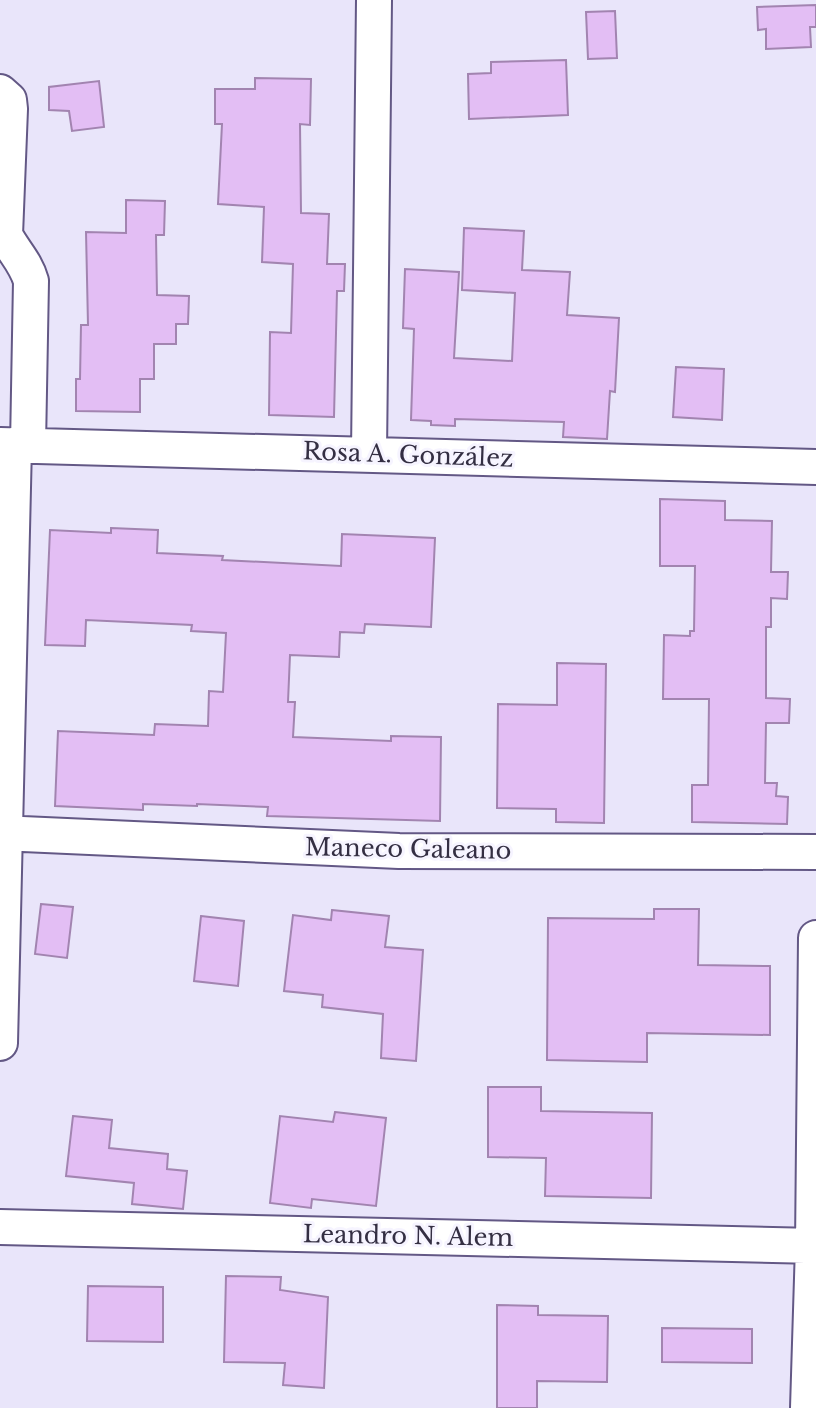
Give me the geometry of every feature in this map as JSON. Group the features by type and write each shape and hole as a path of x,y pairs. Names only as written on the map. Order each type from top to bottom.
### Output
{"street":[{"path":"369,454 374,0"},
{"path":"0,92 9,100 10,109 5,235 13,251 27,266 31,281 14,445 2,833 0,1043"},
{"name":"Rosa A. González","path":"14,445 816,467"},
{"name":"Maneco Galeano","path":"2,833 399,851 816,852"},
{"path":"808,1408 814,1246 816,938"},
{"name":"Leandro N. Alem","path":"0,1227 814,1246"}],"building":[{"path":"816,5 816,27 810,27 811,47 766,49 766,29 758,30 757,7"},
{"path":"615,11 617,58 588,59 586,12"},
{"path":"566,60 568,115 469,119 468,74 491,73 491,62"},
{"path":"255,78 311,79 310,125 300,124 301,213 329,214 327,264 345,264 344,291 337,291 334,417 269,415 270,332 291,333 293,264 262,262 264,207 218,204 222,124 215,124 215,89 255,89"},
{"path":"99,81 104,127 72,131 69,111 49,110 49,87"},
{"path":"126,200 165,201 164,235 156,235 157,295 189,296 188,324 176,324 176,344 154,344 154,379 140,379 140,412 76,411 81,325 88,325 86,232 126,233"},
{"path":"464,228 524,231 522,270 570,272 567,315 619,318 615,392 610,391 607,439 563,437 564,422 455,419 455,426 411,420 414,329 403,328 405,269 459,272 454,358 512,361 515,293 462,290"},
{"path":"676,367 724,369 722,420 673,417"},
{"path":"660,499 725,501 725,520 772,521 771,572 788,572 787,599 771,598 771,627 766,627 766,698 790,699 789,723 766,723 765,783 777,783 776,796 788,797 787,824 692,822 692,785 708,785 709,699 663,699 664,635 690,636 690,631 694,631 695,566 660,566"},
{"path":"111,528 158,530 157,553 223,556 222,560 341,566 342,534 435,538 431,627 365,624 364,633 340,632 339,657 290,655 288,702 295,702 293,737 391,741 391,736 441,737 440,821 267,816 268,807 197,804 143,804 143,810 55,806 58,731 154,735 155,724 208,726 209,691 223,692 226,633 191,631 192,625 86,620 85,646 45,645 50,530 111,533"},
{"path":"557,663 606,664 604,823 556,822 556,809 497,808 498,704 557,705"},
{"path":"41,904 73,907 67,958 35,954"},
{"path":"654,909 699,909 698,965 770,966 770,1035 647,1033 647,1062 547,1060 548,918 654,919"},
{"path":"332,910 389,916 385,947 423,950 416,1061 381,1058 383,1014 322,1007 323,995 284,991 293,915 331,920"},
{"path":"201,916 244,921 238,986 194,981"},
{"path":"488,1087 541,1087 541,1111 652,1113 651,1198 545,1196 546,1158 488,1157"},
{"path":"335,1112 386,1118 376,1206 312,1199 311,1208 270,1203 280,1116 333,1122"},
{"path":"73,1116 112,1120 109,1148 168,1154 167,1169 187,1171 183,1209 132,1204 134,1183 66,1176"},
{"path":"226,1276 281,1277 280,1290 328,1297 324,1388 283,1385 285,1363 224,1362"},
{"path":"88,1286 163,1287 163,1342 87,1341"},
{"path":"497,1305 538,1306 538,1315 608,1316 607,1382 537,1381 537,1408 497,1408"},
{"path":"662,1328 752,1329 752,1363 662,1362"}]}
